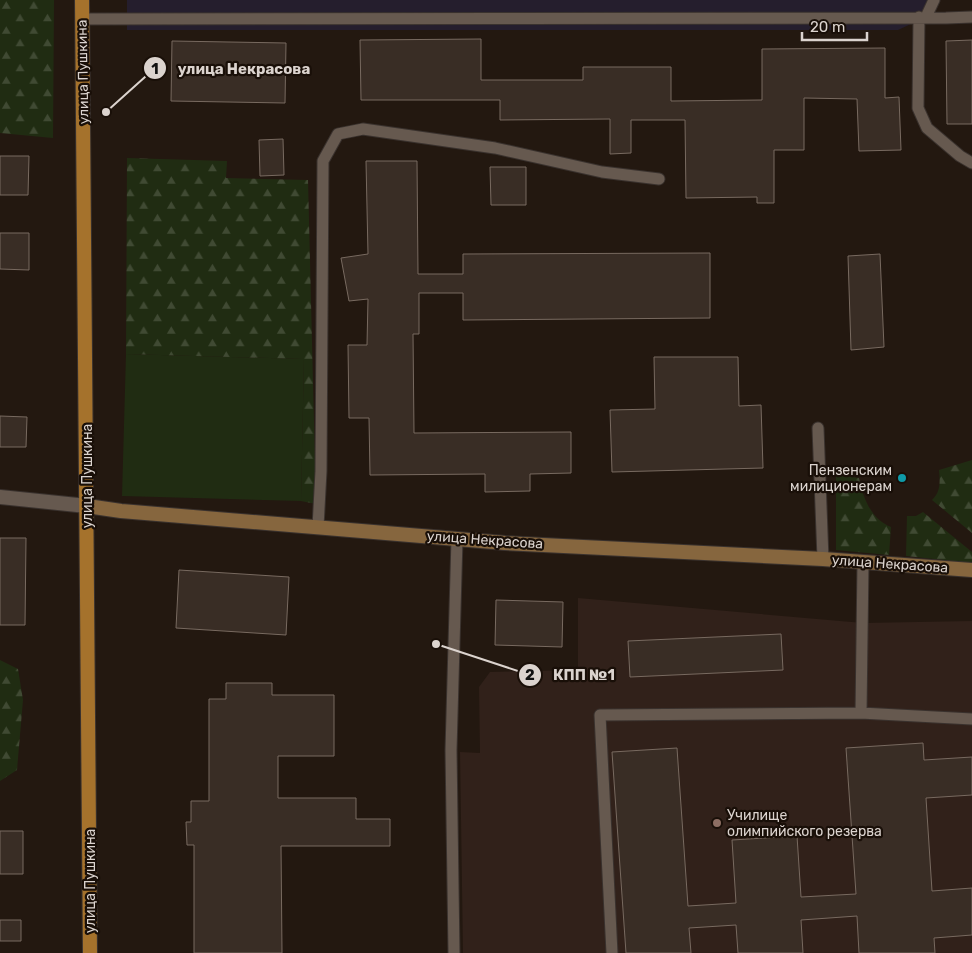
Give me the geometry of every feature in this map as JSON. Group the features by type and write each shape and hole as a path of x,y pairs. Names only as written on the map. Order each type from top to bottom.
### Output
{"main road":[{"name":"улица Пушкина","path":"82,0 90,953"},
{"name":"улица Некрасова","path":"87,506 121,511 457,539 823,559 972,570"}],"street":[{"name":"улица Некрасова","path":"0,497 87,506"}],"lane":[{"path":"934,0 923,17 918,108 927,128 960,156 972,163"},
{"path":"83,19 972,17"},
{"path":"318,527 322,471 323,161 338,134 363,129 495,148 602,172 659,178"},
{"path":"818,428 823,559"},
{"path":"454,953 451,750 457,539"},
{"path":"861,713 864,562"},
{"path":"612,953 600,716 861,713 972,719"}],"shaded area":[{"path":"127,0 927,0 926,17 898,30 127,30"},
{"name":"Училище олимпийского резерва","path":"578,598 863,623 972,621 972,953 463,953 460,752 480,753 479,687 490,672 578,670"}],"green space":[{"path":"0,0 54,0 53,138 0,133"},
{"path":"127,158 227,161 226,178 308,180 316,504 301,501 304,359 126,354"},
{"path":"126,354 304,359 301,501 122,496"},
{"path":"972,460 972,533 932,500 935,497 940,482 939,470"},
{"path":"836,475 859,478 869,507 878,519 891,527 889,555 836,550"},
{"path":"923,512 972,552 972,563 906,556 907,516 916,516"},
{"path":"0,660 18,669 23,700 17,770 0,781"}],"building":[{"path":"481,39 481,80 583,80 583,67 671,67 671,101 762,100 762,49 885,48 885,98 899,97 901,150 859,151 857,99 804,98 804,150 774,150 774,203 757,203 757,197 686,198 685,120 631,120 631,153 610,154 610,119 500,120 500,100 361,100 360,40"},
{"path":"972,40 972,124 947,124 946,41"},
{"path":"172,41 286,43 285,103 171,101"},
{"path":"283,139 284,175 260,176 259,140"},
{"path":"0,156 29,156 28,195 0,195"},
{"path":"366,161 417,161 418,274 463,274 463,254 710,253 710,318 463,320 463,293 419,293 419,334 413,334 414,433 571,432 571,473 530,474 530,491 485,492 485,474 370,475 369,418 349,418 348,345 367,345 368,299 349,301 341,258 368,254"},
{"path":"490,167 526,167 526,205 491,205"},
{"path":"0,233 29,233 29,270 0,269"},
{"path":"880,254 884,347 851,350 848,256"},
{"path":"654,357 738,357 739,406 761,405 763,468 612,472 610,410 655,409"},
{"path":"0,416 27,417 26,447 0,447"},
{"path":"0,538 26,538 25,625 0,625"},
{"path":"179,570 289,577 286,635 176,628"},
{"path":"496,600 563,602 562,647 495,645"},
{"path":"781,634 783,670 630,677 628,641"},
{"path":"226,683 272,683 272,695 334,695 334,756 278,756 278,798 356,798 356,819 390,819 390,846 281,846 282,953 194,953 194,845 187,845 186,822 191,822 191,801 209,801 209,699 226,699"},
{"path":"923,743 924,760 972,757 972,795 926,798 932,891 972,888 972,935 934,938 935,953 859,953 857,916 801,920 803,953 738,953 736,925 689,928 691,953 626,953 612,752 677,748 688,906 736,903 732,840 797,836 801,897 856,894 846,748"},
{"path":"0,831 23,831 23,874 0,874"},
{"path":"0,920 21,920 21,941 0,941"}],"place":[{"name":"улица Некрасова","path":"106,112"},
{"name":"Пензенским милиционерам","path":"902,478"},
{"name":"КПП №1","path":"436,644"},
{"name":"Училище олимпийского резерва","path":"717,823"}]}
